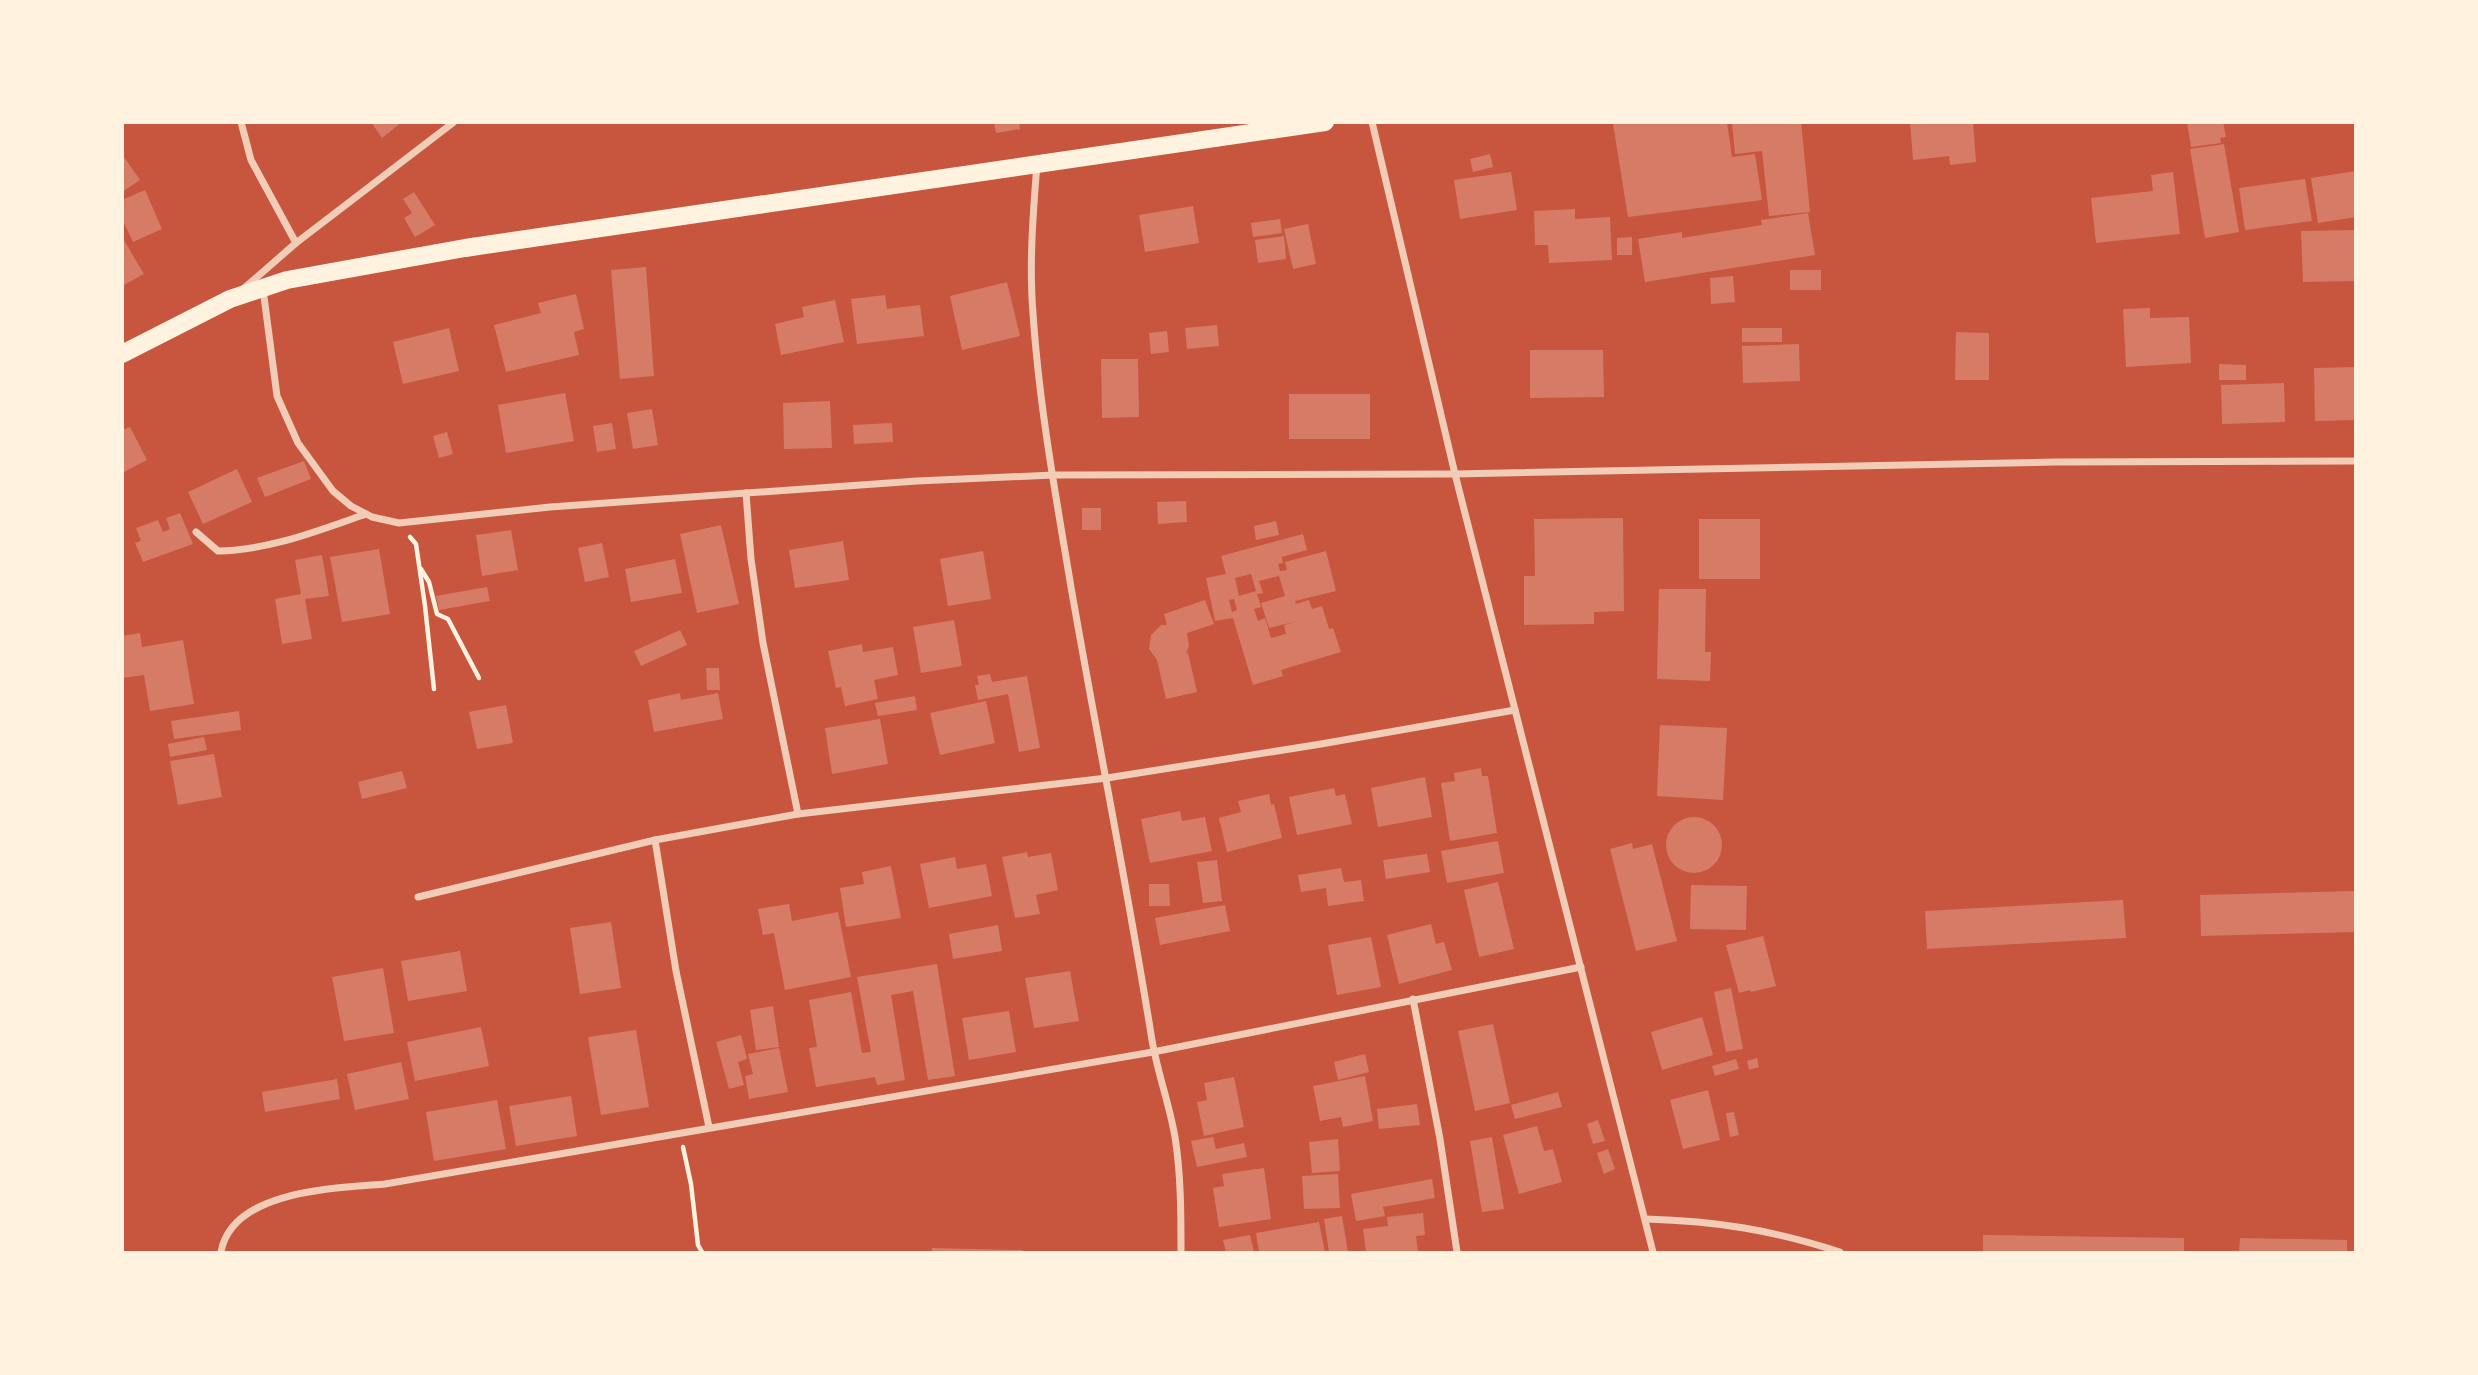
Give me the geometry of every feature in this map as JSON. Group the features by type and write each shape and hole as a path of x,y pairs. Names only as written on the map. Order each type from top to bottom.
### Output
{"main road":[{"path":"122,354 230,299 287,280 465,248 1325,122"}],"street":[{"path":"241,122 251,160 296,243"},
{"path":"230,299 296,243 454,122"},
{"path":"1372,122 1455,474 1653,1252"},
{"path":"1037,164 1032,243 1032,311 1039,378 1081,645 1132,913 1153,1052 1175,1137 1180,1179 1181,1252"},
{"path":"263,289 277,396 298,443 333,491 351,506 366,514 399,523 550,507 917,481 1053,475 1455,474 2042,462 2356,461"},
{"path":"746,493 751,559 763,643 798,814"},
{"path":"196,532 218,551 244,550 285,542 366,514"},
{"path":"418,897 655,840 798,814 1107,778 1515,710"},
{"path":"655,840 676,971 709,1127"},
{"path":"221,1252 223,1243 240,1218 263,1204 329,1189 385,1184 1153,1052 1581,967"},
{"path":"1413,999 1440,1139 1457,1252"},
{"path":"1646,1219 1700,1220 1747,1227 1791,1236 1840,1252"}],"path":[{"path":"399,523 416,544 434,689"},
{"path":"419,566 429,582 436,614 448,619 480,678"},
{"path":"680,1132 691,1184 698,1245 702,1252"}],"building":[{"path":"371,122 402,122 382,138"},
{"path":"994,122 1019,122 1020,129 996,133"},
{"path":"1727,122 1732,157 1755,154 1762,200 1628,217 1613,124"},
{"path":"1801,122 1810,212 1769,216 1762,151 1735,154 1732,123"},
{"path":"1910,122 1973,122 1976,162 1950,165 1949,156 1913,160"},
{"path":"2187,122 2223,122 2226,137 2220,138 2221,143 2191,147"},
{"path":"2224,144 2239,232 2205,238 2190,149"},
{"path":"122,154 140,180 122,192"},
{"path":"1490,154 1493,167 1473,172 1470,159"},
{"path":"2356,171 2356,217 2318,223 2311,178"},
{"path":"1511,172 1517,210 1460,219 1454,180"},
{"path":"2173,172 2180,234 2096,243 2091,198 2153,191 2151,175"},
{"path":"2305,179 2312,221 2245,230 2239,188"},
{"path":"145,190 162,229 133,242 122,219 122,200"},
{"path":"414,192 435,225 415,237 404,218 412,213 403,199"},
{"path":"1193,206 1199,243 1145,252 1139,215"},
{"path":"1575,209 1575,219 1610,217 1612,260 1549,263 1548,245 1535,245 1534,211"},
{"path":"1808,213 1815,255 1645,282 1638,239 1682,232 1682,238 1762,225 1761,220"},
{"path":"1280,219 1282,233 1253,237 1251,223"},
{"path":"1308,224 1316,264 1293,269 1284,229"},
{"path":"2356,230 2356,281 2303,282 2301,231"},
{"path":"1284,236 1286,259 1258,263 1255,240"},
{"path":"122,237 144,274 122,286"},
{"path":"1632,237 1632,255 1617,255 1617,238"},
{"path":"646,267 654,376 620,379 611,270"},
{"path":"1790,270 1821,270 1821,290 1790,290"},
{"path":"1733,276 1735,302 1711,304 1710,278"},
{"path":"1007,282 1020,336 962,350 950,296"},
{"path":"576,294 584,329 574,332 579,355 506,372 494,325 541,313 538,303"},
{"path":"885,295 887,309 920,305 924,336 857,344 851,299"},
{"path":"835,300 844,342 781,355 775,324 804,317 802,307"},
{"path":"2150,308 2150,318 2189,317 2191,363 2126,367 2123,309"},
{"path":"1217,325 1219,346 1187,349 1185,328"},
{"path":"449,328 459,371 403,384 393,342"},
{"path":"1742,328 1782,328 1782,342 1742,342"},
{"path":"1167,331 1169,352 1151,354 1149,333"},
{"path":"1956,332 1989,333 1989,380 1955,380"},
{"path":"1799,344 1800,381 1743,383 1742,346"},
{"path":"1530,350 1603,350 1604,397 1530,398"},
{"path":"1101,359 1138,359 1139,417 1102,418"},
{"path":"2219,364 2246,365 2246,380 2219,380"},
{"path":"2356,367 2356,420 2315,421 2314,368"},
{"path":"2284,383 2285,422 2222,424 2221,385"},
{"path":"565,393 574,441 506,453 498,405"},
{"path":"1289,394 1370,394 1370,439 1289,439"},
{"path":"830,401 832,448 784,449 783,403"},
{"path":"652,409 658,445 633,449 627,413"},
{"path":"612,423 616,449 597,452 593,426"},
{"path":"892,423 893,442 854,444 853,425"},
{"path":"130,427 147,460 122,473 122,430"},
{"path":"447,432 453,454 439,458 433,436"},
{"path":"304,461 311,479 265,497 257,478"},
{"path":"237,469 252,502 203,524 188,492"},
{"path":"1186,501 1187,522 1158,524 1157,502"},
{"path":"1082,508 1101,508 1101,530 1082,530"},
{"path":"180,513 193,544 143,562 135,543 141,541 136,528 158,520 163,532 170,529 166,518"},
{"path":"1623,518 1624,611 1594,612 1594,624 1524,625 1524,576 1535,576 1534,519"},
{"path":"1699,519 1760,519 1760,579 1699,579"},
{"path":"1276,521 1279,535 1256,540 1254,526"},
{"path":"721,525 739,604 697,613 680,534"},
{"path":"511,530 518,570 482,576 476,535"},
{"path":"1303,534 1307,550 1282,557 1283,563 1278,564 1280,571 1287,570 1285,562 1326,551 1336,591 1295,601 1296,604 1309,600 1312,609 1322,606 1329,629 1333,628 1341,652 1281,670 1283,676 1253,685 1233,618 1215,621 1206,578 1226,574 1221,556","holes":["1251,574 1256,591 1239,596 1235,578","1279,576 1285,596 1261,603 1269,628 1298,621 1284,625 1286,634 1271,638 1265,618 1258,621 1254,609 1261,607 1257,594 1263,593 1259,581","1234,599 1237,610 1232,612 1229,600"]},
{"path":"843,541 849,580 795,588 789,550"},
{"path":"602,543 609,577 585,582 578,548"},
{"path":"379,549 390,614 342,622 330,557"},
{"path":"983,551 991,599 948,606 940,559"},
{"path":"322,555 329,596 305,599 312,639 282,644 275,599 301,594 295,560"},
{"path":"675,559 682,593 631,602 625,569"},
{"path":"487,587 490,601 439,610 436,596"},
{"path":"1659,589 1706,589 1705,652 1711,652 1710,681 1657,679"},
{"path":"1205,600 1214,624 1187,633 1189,646 1186,654 1188,653 1197,692 1166,699 1157,660 1149,649 1151,635 1161,625 1167,625 1164,614"},
{"path":"954,620 962,666 921,673 913,627"},
{"path":"680,630 687,645 641,666 634,651"},
{"path":"140,633 142,647 183,640 194,704 150,711 144,675 122,678 122,636"},
{"path":"862,644 863,652 893,647 898,675 874,680 878,699 845,706 841,687 836,688 828,651"},
{"path":"706,668 719,668 720,690 707,690"},
{"path":"990,674 992,682 1027,676 1040,748 1019,752 1008,694 978,700 975,685 979,685 977,676"},
{"path":"680,693 681,700 718,693 723,719 654,732 648,700"},
{"path":"915,696 917,710 878,716 875,703"},
{"path":"986,701 995,743 940,755 930,713"},
{"path":"506,705 513,743 477,749 469,712"},
{"path":"239,711 241,730 174,739 171,721"},
{"path":"880,719 888,764 832,774 825,728"},
{"path":"1660,725 1727,728 1723,800 1657,796"},
{"path":"204,737 207,750 170,757 168,744"},
{"path":"214,754 222,797 178,805 170,761"},
{"path":"1481,768 1482,776 1488,776 1497,833 1450,841 1441,783 1455,781 1454,773"},
{"path":"402,771 407,788 362,799 358,782"},
{"path":"1425,777 1432,817 1378,827 1371,788"},
{"path":"1334,788 1336,796 1345,794 1352,824 1297,835 1289,797"},
{"path":"1269,794 1282,838 1227,852 1219,818 1241,812 1238,801"},
{"path":"1180,811 1182,821 1205,817 1212,851 1150,863 1141,819"},
{"path":"1694,817 1705,819 1714,825 1720,834 1720,856 1714,865 1705,871 1694,873 1683,871 1674,865 1668,856 1666,845 1668,834 1674,825 1683,819"},
{"path":"1498,841 1504,873 1447,883 1441,851"},
{"path":"1632,843 1633,849 1652,844 1677,941 1636,951 1610,849"},
{"path":"1027,852 1028,857 1051,853 1058,890 1036,895 1040,914 1015,918 1002,857"},
{"path":"1427,854 1430,872 1386,879 1383,860"},
{"path":"955,857 957,869 986,864 992,896 929,908 920,864"},
{"path":"1217,860 1222,901 1203,903 1197,862"},
{"path":"891,866 901,918 846,927 840,888 864,884 862,872"},
{"path":"1341,868 1344,882 1361,880 1364,901 1328,906 1326,888 1301,892 1298,875"},
{"path":"1498,882 1514,949 1479,957 1464,890"},
{"path":"1149,884 1169,884 1170,906 1149,906"},
{"path":"1691,885 1747,886 1746,930 1690,929"},
{"path":"2356,891 2356,932 2201,936 2200,895"},
{"path":"2123,900 2126,938 1927,949 1925,911"},
{"path":"789,904 792,921 838,912 851,977 785,990 774,933 763,935 758,909"},
{"path":"1225,905 1230,931 1160,945 1155,918"},
{"path":"611,922 621,988 580,994 570,928"},
{"path":"1431,924 1436,944 1444,942 1452,970 1399,984 1387,935"},
{"path":"998,925 1002,951 953,959 949,934"},
{"path":"1763,936 1776,986 1739,993 1726,945"},
{"path":"1371,937 1381,987 1337,995 1328,945"},
{"path":"460,951 467,991 408,1001 401,961"},
{"path":"937,964 955,1076 928,1080 913,991 891,995 905,1080 877,1085 875,1077 816,1087 809,1048 817,1047 809,1000 851,992 862,1053 871,1052 857,977"},
{"path":"383,968 394,1033 344,1041 332,977"},
{"path":"1070,971 1079,1021 1034,1028 1025,978"},
{"path":"1731,988 1743,1049 1726,1052 1714,992"},
{"path":"773,1006 779,1047 756,1050 750,1010"},
{"path":"1009,1011 1016,1052 969,1060 962,1018"},
{"path":"1702,1017 1713,1055 1662,1070 1651,1032"},
{"path":"1493,1024 1510,1103 1475,1111 1458,1031"},
{"path":"481,1027 489,1066 415,1081 407,1042"},
{"path":"636,1030 649,1107 601,1115 588,1037"},
{"path":"741,1035 747,1059 738,1062 744,1085 729,1089 716,1042"},
{"path":"779,1048 788,1092 749,1099 745,1076 753,1074 748,1054"},
{"path":"1365,1054 1369,1072 1338,1080 1334,1062"},
{"path":"1757,1058 1759,1067 1749,1070 1747,1061"},
{"path":"1736,1059 1739,1069 1715,1076 1712,1066"},
{"path":"401,1062 409,1099 355,1110 347,1074"},
{"path":"1365,1076 1373,1121 1343,1127 1341,1117 1320,1121 1313,1086"},
{"path":"1234,1077 1244,1127 1204,1136 1197,1102 1207,1100 1204,1083"},
{"path":"337,1079 340,1099 265,1112 262,1092"},
{"path":"1708,1090 1720,1140 1683,1149 1670,1100"},
{"path":"1558,1092 1562,1107 1515,1119 1511,1105"},
{"path":"571,1096 577,1136 516,1146 509,1106"},
{"path":"497,1100 506,1149 434,1161 426,1112"},
{"path":"1417,1104 1420,1125 1379,1129 1377,1109"},
{"path":"1734,1112 1739,1135 1730,1137 1726,1113"},
{"path":"1598,1120 1605,1141 1593,1144 1587,1124"},
{"path":"1537,1126 1544,1151 1553,1149 1562,1182 1519,1194 1503,1135"},
{"path":"1213,1137 1216,1149 1244,1143 1247,1157 1197,1167 1191,1141"},
{"path":"1492,1137 1504,1209 1482,1212 1470,1141"},
{"path":"1338,1139 1340,1171 1312,1173 1309,1142"},
{"path":"1608,1149 1615,1169 1604,1174 1597,1153"},
{"path":"1264,1168 1271,1219 1219,1227 1213,1188 1224,1186 1222,1174"},
{"path":"1338,1174 1340,1208 1304,1209 1302,1176"},
{"path":"1432,1179 1435,1198 1383,1207 1385,1216 1356,1221 1351,1194"},
{"path":"1423,1213 1425,1235 1416,1236 1418,1252 1366,1252 1363,1229 1388,1226 1387,1217"},
{"path":"1342,1216 1348,1252 1329,1252 1324,1219"},
{"path":"1319,1222 1325,1252 1259,1252 1256,1233"},
{"path":"1250,1235 1254,1252 1226,1252 1223,1240"},
{"path":"1983,1235 2184,1238 2184,1252 1983,1252"},
{"path":"2240,1238 2347,1240 2347,1252 2239,1252"},
{"path":"932,1248 1023,1250 1023,1252 932,1252"}]}
